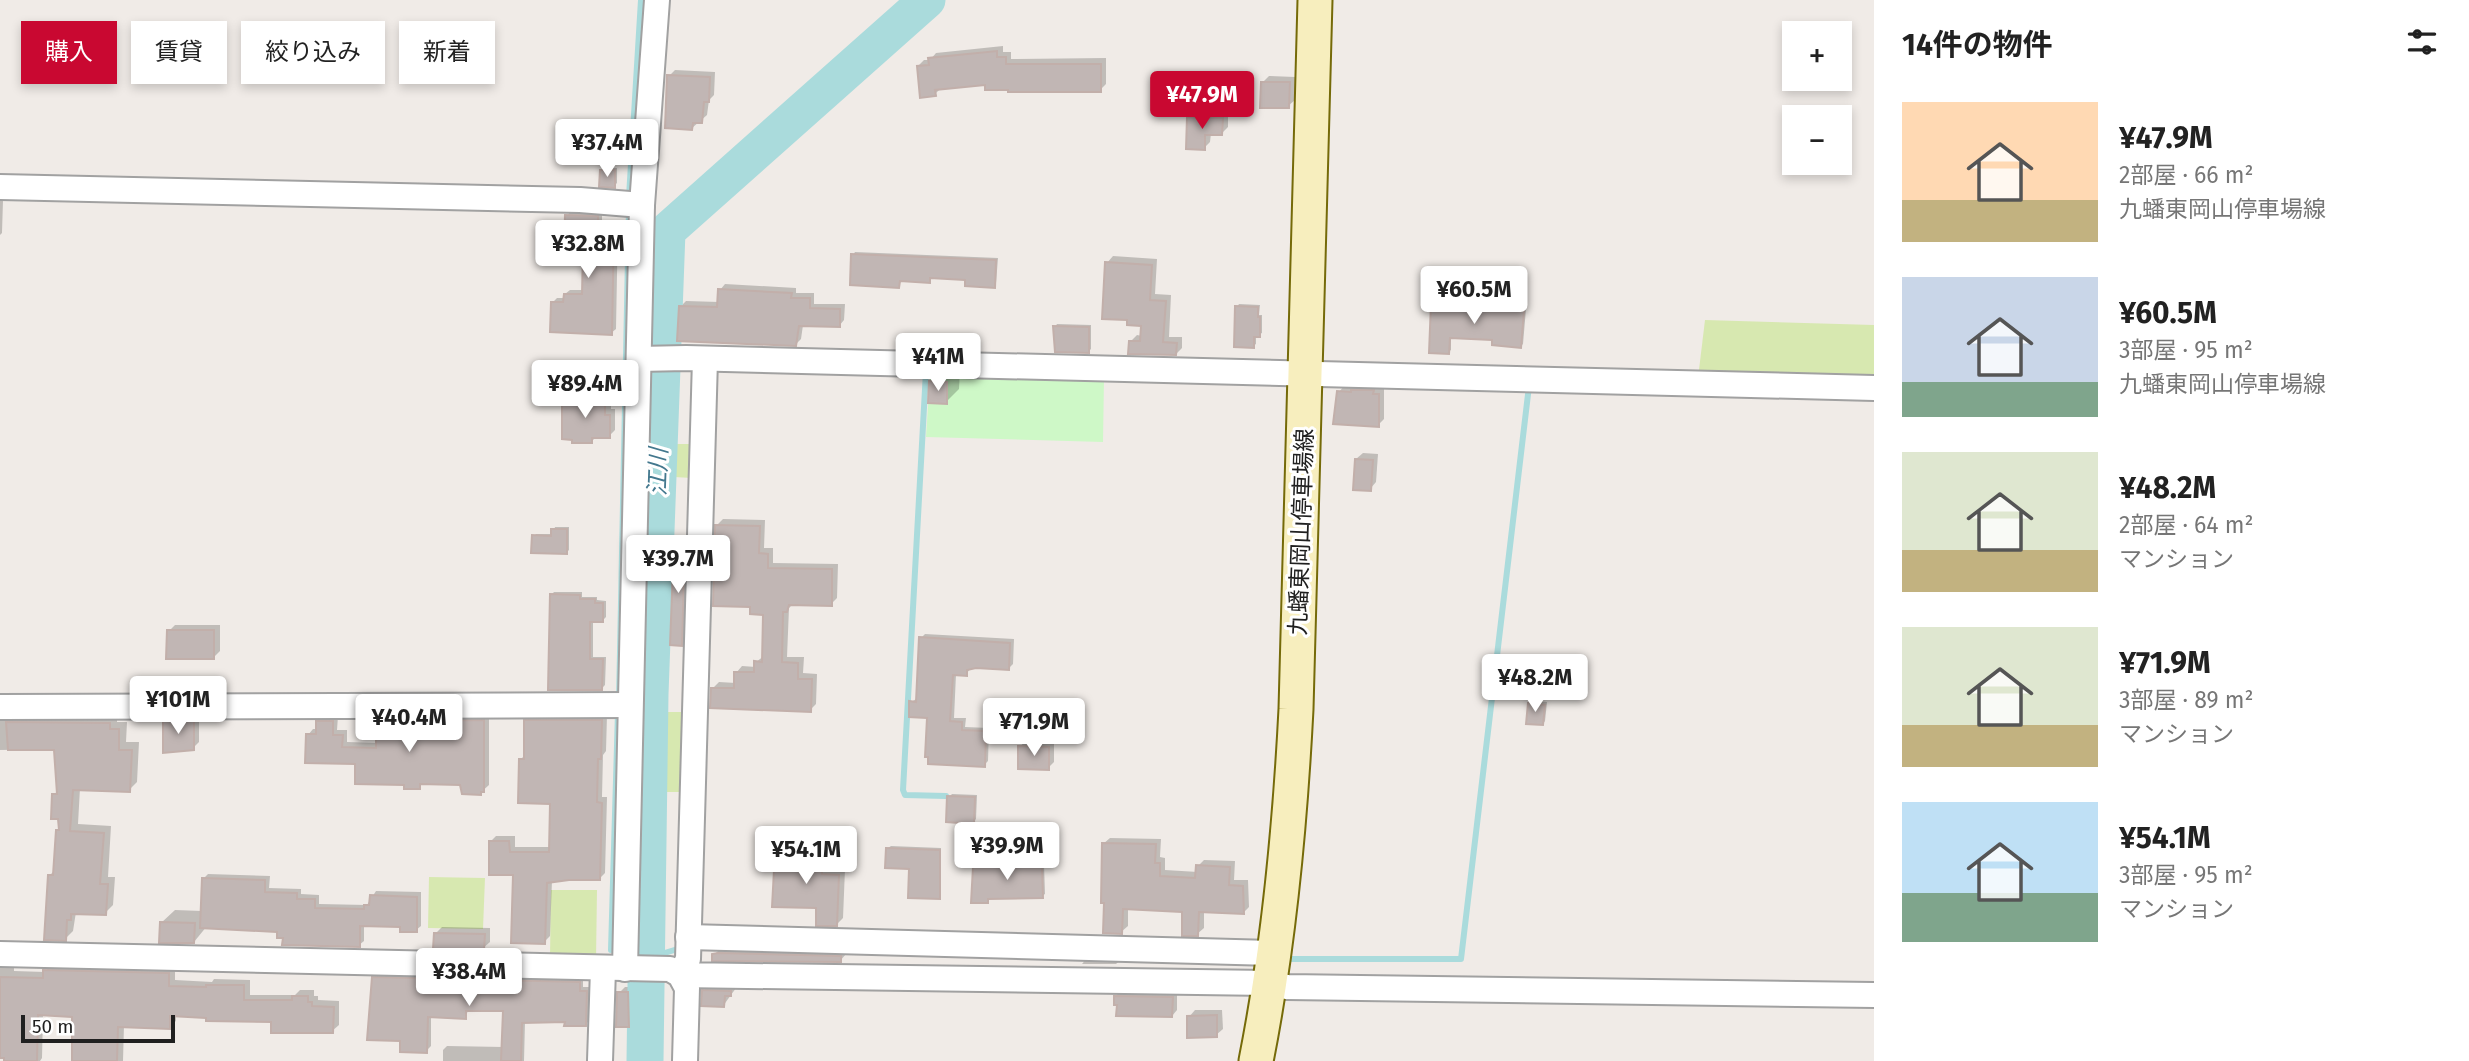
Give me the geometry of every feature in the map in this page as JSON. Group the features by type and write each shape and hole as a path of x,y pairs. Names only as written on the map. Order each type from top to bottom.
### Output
{"main road":[{"name":"九蟠東岡山停車場線","path":"1256,1061 1272,968 1291,805 1306,374 1315,0"}],"street":[{"path":"600,1061 621,969 622,705 639,359 632,206 657,0"},
{"path":"0,187 580,200 632,206"},
{"path":"639,359 1874,388"},
{"path":"685,1061 687,988 683,955 700,362"},
{"path":"0,707 622,705"},
{"path":"0,954 621,969 683,955 1272,968"},
{"path":"683,955 1272,968"},
{"path":"1272,968 1287,987 1874,995"}],"green space":[{"path":"1705,320 1874,325 1874,383 1698,378"},
{"path":"930,375 1104,379 1103,442 926,437"},
{"path":"675,444 693,444 692,478 674,477"},
{"path":"667,712 684,712 681,792 664,792"},
{"path":"429,877 485,878 483,929 428,928"},
{"path":"551,890 597,890 596,960 550,957"}],"building":[{"path":"997,51 997,57 1006,57 1006,64 1101,64 1101,92 1008,92 985,90 985,85 935,90 936,96 920,98 917,66 929,65 928,58"},
{"path":"667,75 710,77 709,102 704,102 702,123 693,123 692,130 665,128"},
{"path":"1261,82 1290,82 1289,108 1260,108"},
{"path":"1187,117 1223,118 1222,135 1205,135 1205,150 1186,149"},
{"path":"600,170 615,170 615,188 599,187"},
{"path":"565,215 598,216 598,225 614,225 612,335 550,332 551,302 563,302 564,294 582,294 583,250 564,249"},
{"path":"851,254 996,260 995,288 965,286 965,280 930,278 930,283 900,281 899,288 850,285"},
{"path":"1105,262 1152,265 1150,300 1166,301 1163,342 1177,343 1176,355 1128,354 1129,341 1140,341 1141,326 1127,325 1127,320 1102,319"},
{"path":"718,289 792,293 791,298 810,298 810,308 840,309 840,327 799,326 796,346 677,341 679,306 717,307"},
{"path":"1431,303 1524,311 1521,348 1492,345 1492,340 1450,338 1449,354 1429,353"},
{"path":"1235,306 1258,307 1260,337 1254,337 1254,348 1234,347"},
{"path":"1053,326 1089,327 1089,353 1055,352"},
{"path":"929,381 947,382 947,404 928,403"},
{"path":"1374,390 1373,394 1379,394 1379,427 1333,424 1337,391"},
{"path":"562,398 605,399 605,415 610,415 610,438 592,438 592,443 572,443 572,440 562,439"},
{"path":"1355,459 1373,460 1371,491 1353,490"},
{"path":"715,525 760,526 759,553 768,554 768,568 832,569 832,606 789,605 787,612 783,612 782,662 798,663 798,679 812,679 811,712 710,708 711,688 734,688 734,672 754,672 754,661 762,662 763,615 750,614 750,607 713,606"},
{"path":"551,529 567,529 567,554 531,553 532,535 551,536"},
{"path":"674,542 685,543 682,646 670,645"},
{"path":"550,594 580,595 580,599 595,599 595,603 603,603 603,622 590,622 590,659 603,659 602,690 548,690"},
{"path":"167,630 214,630 214,659 166,659"},
{"path":"919,637 1010,643 1009,670 976,668 967,670 967,676 953,675 950,721 962,722 962,730 986,731 985,767 928,764 928,757 925,757 927,718 909,717 909,701 916,702"},
{"path":"1528,703 1545,705 1543,725 1526,724"},
{"path":"484,720 484,792 481,792 481,795 462,794 460,785 420,784 420,789 404,789 404,785 355,784 355,764 305,763 306,734 316,734 316,721 333,721 333,735 343,735 342,747 376,748 376,721"},
{"path":"524,720 602,720 597,802 602,803 600,880 547,883 545,944 511,943 513,875 489,875 489,841 509,841 510,852 549,852 550,804 518,803 519,759 524,759"},
{"path":"163,721 194,721 194,750 163,753"},
{"path":"6,722 110,723 110,729 119,729 119,750 132,750 130,792 73,790 70,831 104,833 100,884 108,884 106,915 71,914 71,920 67,920 66,941 44,940 48,875 53,875 56,830 59,830 58,819 51,819 52,794 57,794 54,750 8,750"},
{"path":"1018,746 1049,747 1049,770 1018,769"},
{"path":"947,796 975,797 974,824 946,822"},
{"path":"1102,843 1156,844 1155,863 1160,863 1160,876 1195,878 1196,865 1230,867 1229,885 1243,886 1244,914 1199,912 1198,936 1182,936 1182,912 1123,909 1122,934 1103,933"},
{"path":"886,848 940,850 940,899 908,898 909,869 885,868"},
{"path":"775,851 822,855 822,874 839,875 837,926 816,926 816,908 772,907"},
{"path":"1003,860 1019,860 1019,866 1042,866 1043,898 988,899 988,903 971,903 973,867 1003,867"},
{"path":"202,878 265,880 265,892 297,893 297,899 315,899 315,908 364,909 364,905 369,905 370,895 417,897 417,932 400,932 400,927 360,926 360,947 282,945 283,938 277,938 277,932 200,928"},
{"path":"160,922 195,923 194,943 159,943"},
{"path":"434,933 485,934 484,950 433,949"},
{"path":"712,954 841,956 841,962 712,961"},
{"path":"43,970 169,973 169,986 244,985 244,1000 292,1000 292,996 308,996 308,1002 312,1002 312,1006 334,1007 333,1033 271,1033 271,1022 206,1021 206,1018 170,1016 170,1029 118,1027 117,1061 72,1061 72,1017 38,1015 37,1061 4,1061 4,1058 0,1058 0,977 43,978"},
{"path":"372,977 580,982 580,991 587,991 586,1026 564,1026 565,1022 522,1023 521,1061 501,1061 503,1011 466,1011 466,1019 428,1017 427,1053 400,1052 400,1041 367,1040"},
{"path":"702,990 731,991 731,996 725,996 724,1007 701,1006"},
{"path":"617,992 628,992 629,1027 616,1027"},
{"path":"1114,996 1173,997 1172,1017 1116,1016"},
{"path":"1217,1015 1217,1037 1187,1038 1187,1016"}],"waterway":[{"path":"629,197 641,0"},
{"name":"江川","path":"645,1061 650,694 667,231 927,0"},
{"path":"619,701 629,208"},
{"path":"926,371 903,790 905,795 946,796"},
{"path":"1287,959 1461,959 1529,386"},
{"path":"611,950 618,712"},
{"path":"648,958 681,948"}]}
